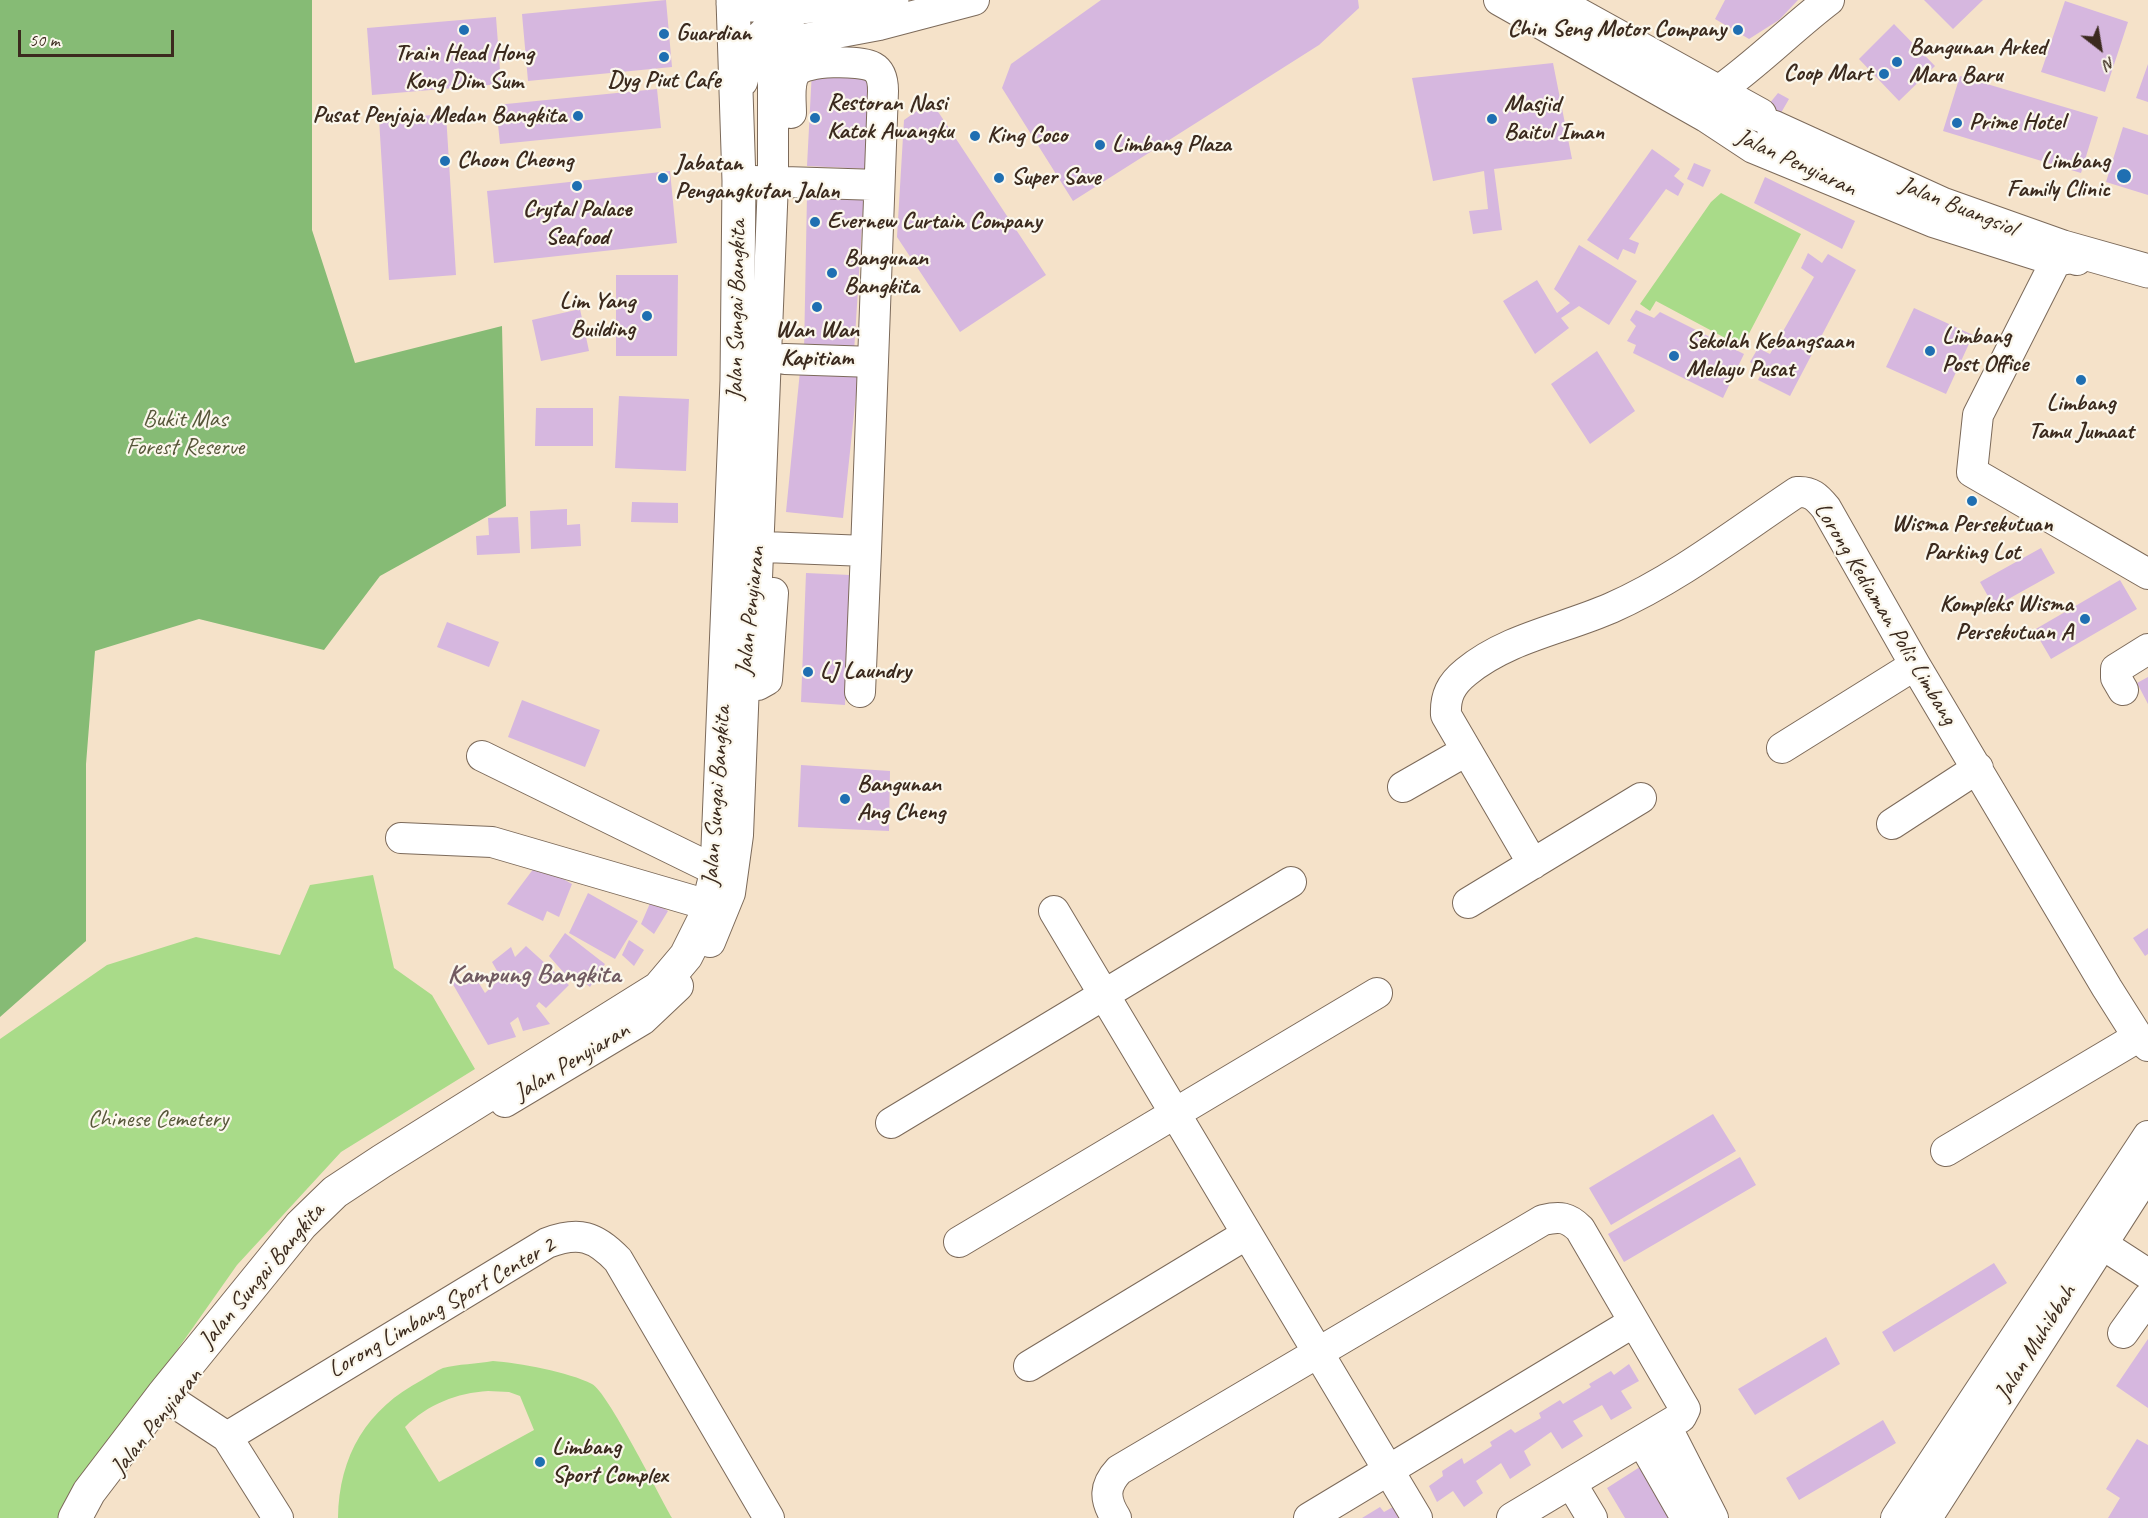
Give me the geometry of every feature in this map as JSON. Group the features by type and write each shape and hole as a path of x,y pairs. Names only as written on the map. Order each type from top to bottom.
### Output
{"main road":[{"path":"733,2 892,0"},
{"path":"1518,0 1531,7 1564,5"},
{"name":"Jalan Sungai Bangkita","path":"75,1518 89,1492 170,1399 301,1225 335,1192 540,1060 614,1018 659,988 686,956 705,918 717,871 734,683 754,562 737,381 739,181 733,2"},
{"path":"736,100 746,61 757,39 791,3"},
{"name":"Jalan Buangsiol","path":"1564,5 1767,121 1942,204 2059,254 2148,271"},
{"name":"Jalan Muhibbah","path":"1925,1518 2148,1170"}],"street":[{"name":"Jalan Penyiaran","path":"754,562 782,182 773,55 788,42 879,25 974,0"},
{"name":"Jalan Penyiaran","path":"1499,0 1706,117 1753,148 1933,222 2059,254 2148,284"},
{"path":"1717,92 1747,70 1794,27 1829,0"},
{"path":"734,683 763,684 768,676 754,562 784,359 782,182 791,83 794,73 802,65 813,63 865,65 874,67 881,74 883,91 860,692"},
{"path":"739,181 879,185"},
{"path":"2059,254 1978,415 1972,472 2148,574"},
{"path":"784,359 873,362"},
{"name":"Lorong Kediaman Polis Limbang","path":"1533,864 1446,715 1445,699 1453,684 1466,671 1537,633 1610,608 1651,588 1797,492 1808,491 1826,508 1915,665 2143,1041"},
{"path":"754,562 866,550"},
{"path":"2122,690 2116,678 2116,669 2148,649"},
{"path":"1782,748 1915,665"},
{"name":"Jalan Penyiaran","path":"86,1518 93,1502 170,1399 211,1354 264,1285 319,1220 352,1192 425,1145 588,1054 642,1020 679,985 713,938 730,893 738,835 734,683"},
{"path":"1402,787 1466,751"},
{"path":"482,756 717,871"},
{"path":"1892,824 1978,768"},
{"path":"1468,903 1641,798"},
{"path":"400,838 492,842 708,905"},
{"path":"891,1123 1291,882"},
{"path":"1054,911 1417,1518"},
{"path":"959,1242 1377,993"},
{"path":"1946,1151 2143,1041"},
{"path":"1896,1518 2148,1136"},
{"path":"1116,1518 1106,1494 1109,1480 1119,1470 1543,1220 1557,1216 1570,1220 1580,1229 1684,1404 1684,1413 1512,1518"},
{"path":"1029,1366 1247,1234"},
{"name":"Lorong Limbang Sport Center 2","path":"227,1437 547,1243 567,1236 587,1237 605,1246 618,1260 769,1518"},
{"path":"2100,1242 2148,1274"},
{"path":"2123,1333 2148,1298"},
{"path":"1310,1518 1635,1322"},
{"path":"170,1399 227,1437 278,1518"},
{"path":"1654,1433 1686,1518"},
{"path":"1654,1433 1713,1518"},
{"path":"1571,1483 1592,1518"}],"green space":[{"name":"Bukit Mas Forest Reserve","path":"0,0 312,0 312,230 355,363 502,326 506,506 380,576 324,650 199,619 95,651 86,764 86,941 0,1017"},
{"path":"1721,193 1801,234 1742,347 1656,301 1650,311 1640,304 1711,202"},
{"name":"Chinese Cemetery","path":"373,875 394,968 432,995 475,1069 341,1152 237,1265 113,1441 66,1518 0,1518 0,1039 107,965 196,937 280,955 310,885"},
{"path":"493,1361 544,1369 592,1384 621,1424 672,1518 338,1518 344,1474 351,1454 360,1436 386,1405 440,1369","holes":["476,1392 509,1392 520,1396 534,1430 439,1482 405,1427 423,1412 454,1397"]}],"building":[{"path":"666,0 672,67 528,81 522,14"},
{"name":"Limbang Plaza","path":"1101,0 1358,0 1359,8 1319,45 1073,201 1002,88 1011,64"},
{"path":"1725,0 1798,0 1779,20 1749,39 1715,19"},
{"path":"1924,0 1983,0 1953,29"},
{"path":"2065,1 2128,22 2105,92 2041,72"},
{"path":"496,17 501,84 372,95 367,28"},
{"name":"Bangunan Arked Mara Baru","path":"1894,24 1935,66 1899,101 1859,59"},
{"name":"Masjid Baitul Iman","path":"1553,63 1572,159 1494,169 1502,230 1473,234 1469,211 1488,209 1484,171 1433,181 1412,78"},
{"path":"2148,64 2148,102 2136,98"},
{"path":"812,70 872,73 868,169 807,166"},
{"path":"1960,76 2098,117 2081,173 1943,131"},
{"name":"Pusat Penjaja Medan Bangkita","path":"657,89 661,128 500,144 496,105"},
{"path":"1778,93 1789,99 1762,146 1751,140 1760,115"},
{"path":"931,101 1046,275 960,332 897,237 904,120"},
{"path":"446,114 456,275 389,280 379,119"},
{"path":"2123,127 2148,135 2148,195 2106,182"},
{"path":"1652,149 1680,169 1674,176 1684,184 1678,196 1666,189 1629,239 1639,243 1635,254 1623,249 1618,260 1587,240"},
{"path":"1694,163 1711,170 1703,187 1687,179"},
{"path":"670,171 677,243 494,263 487,191"},
{"path":"1765,177 1855,221 1842,249 1754,203"},
{"name":"Bangunan Bangkita","path":"807,195 864,195 854,352 804,352"},
{"path":"1579,245 1637,281 1609,325 1579,306 1561,318 1569,328 1535,354 1503,301 1537,280 1557,313 1570,303 1554,289"},
{"path":"1808,253 1822,263 1828,254 1856,270 1790,396 1758,380 1763,370 1750,362 1758,348 1770,354 1814,277 1801,268"},
{"name":"Lim Yang Building","path":"616,275 678,275 677,356 616,356"},
{"name":"Limbang Post Office","path":"1914,308 1973,335 1946,394 1886,367"},
{"path":"580,309 589,351 541,361 532,320"},
{"path":"1636,310 1654,318 1660,312 1744,354 1723,398 1633,353 1636,345 1627,341 1636,326 1630,320"},
{"path":"1597,351 1635,411 1590,444 1551,384"},
{"path":"800,371 858,376 843,518 786,512"},
{"path":"619,396 689,399 686,471 615,468"},
{"path":"536,408 593,408 593,446 535,446"},
{"path":"632,502 678,503 678,523 631,522"},
{"path":"567,509 567,525 580,524 581,546 531,549 530,511"},
{"path":"518,517 520,553 477,555 476,536 489,535 488,518"},
{"path":"2041,548 2055,573 1994,607 1980,582"},
{"path":"806,573 850,575 845,705 801,702"},
{"name":"Kompleks Wisma Persekutuan A","path":"2120,580 2137,609 2051,659 2034,630"},
{"path":"447,622 499,642 489,667 437,647"},
{"path":"2148,677 2148,704 2137,683"},
{"path":"522,700 600,730 585,767 508,737"},
{"name":"Bangunan Ang Cheng","path":"801,765 890,771 889,831 798,827"},
{"path":"537,864 572,884 559,917 547,911 543,921 507,904"},
{"path":"588,893 638,921 615,959 569,933"},
{"path":"651,901 668,911 654,934 641,924"},
{"path":"2148,928 2148,954 2145,956 2133,938"},
{"path":"565,933 605,964 590,987 570,971 565,974 549,956"},
{"path":"629,940 644,950 634,966 622,955"},
{"path":"526,946 569,985 546,1008 539,1002 536,1006 550,1024 523,1031 518,1017 510,1023 516,1037 488,1045 451,981 475,977 485,993 501,978 492,962 511,947 515,957"},
{"path":"1713,1114 1736,1151 1611,1225 1589,1188"},
{"path":"1740,1157 1756,1185 1624,1262 1608,1234"},
{"path":"1994,1263 2007,1283 1894,1352 1882,1332"},
{"path":"1826,1337 1840,1364 1755,1415 1738,1389"},
{"path":"2148,1339 2148,1408 2116,1386"},
{"path":"1629,1364 1639,1381 1621,1391 1632,1408 1611,1420 1602,1405 1573,1421 1583,1436 1562,1449 1551,1432 1524,1451 1531,1465 1510,1479 1501,1463 1476,1481 1483,1493 1464,1507 1453,1491 1437,1502 1429,1486 1443,1476 1442,1471 1462,1458 1464,1464 1492,1446 1490,1442 1511,1429 1515,1433 1541,1418 1539,1413 1560,1400 1563,1404 1591,1387 1589,1384 1611,1371 1614,1375"},
{"path":"1883,1420 1896,1443 1799,1500 1786,1478"},
{"path":"2137,1439 2148,1445 2148,1518 2108,1518 2120,1498 2106,1489"},
{"path":"1643,1465 1676,1518 1625,1518 1607,1488"},
{"path":"1400,1503 1408,1518 1362,1518 1380,1507 1384,1512"}],"place":[{"name":"Train Head Hong Kong Dim Sum","path":"464,30"},
{"name":"Chin Seng Motor Company","path":"1738,30"},
{"name":"Guardian","path":"664,34"},
{"name":"Dyg Piut Cafe","path":"664,57"},
{"name":"Bangunan Arked Mara Baru","path":"1897,62"},
{"name":"Coop Mart","path":"1884,74"},
{"name":"Pusat Penjaja Medan Bangkita","path":"578,116"},
{"name":"Restoran Nasi Katok Awangku","path":"815,118"},
{"name":"Masjid Baitul Iman","path":"1492,119"},
{"name":"Prime Hotel","path":"1957,123"},
{"name":"King Coco","path":"975,136"},
{"name":"Limbang Plaza","path":"1100,145"},
{"name":"Choon Cheong","path":"445,161"},
{"name":"Limbang Family Clinic","path":"2124,176"},
{"name":"Jabatan Pengangkutan Jalan","path":"663,178"},
{"name":"Super Save","path":"999,178"},
{"name":"Crytal Palace Seafood","path":"577,186"},
{"name":"Evernew Curtain Company","path":"815,222"},
{"name":"Bangunan Bangkita","path":"832,273"},
{"name":"Wan Wan Kapitiam","path":"817,307"},
{"name":"Lim Yang Building","path":"647,316"},
{"name":"Limbang Post Office","path":"1930,351"},
{"name":"Sekolah Kebangsaan Melayu Pusat","path":"1674,356"},
{"name":"Limbang Tamu Jumaat","path":"2081,380"},
{"name":"Wisma Persekutuan Parking Lot","path":"1972,501"},
{"name":"Kompleks Wisma Persekutuan A","path":"2085,619"},
{"name":"LJ Laundry","path":"808,672"},
{"name":"Bangunan Ang Cheng","path":"845,799"},
{"name":"Limbang Sport Complex","path":"540,1462"}],"district":[{"name":"Kampung Bangkita","path":"534,975"}]}
